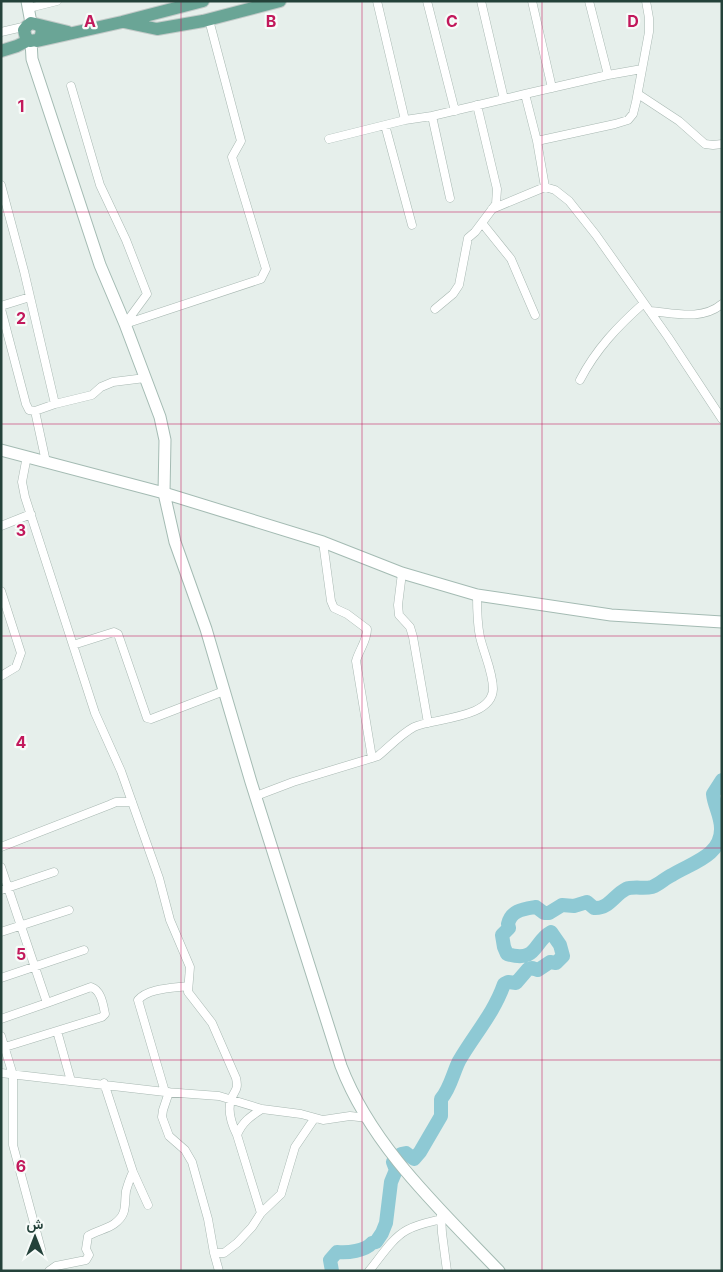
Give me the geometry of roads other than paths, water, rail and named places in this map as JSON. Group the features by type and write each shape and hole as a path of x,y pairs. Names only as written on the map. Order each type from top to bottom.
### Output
{"main road":[{"path":"1,51 32,41 122,22 203,1"},
{"path":"122,22 157,29 209,20 280,1"},
{"path":"32,41 24,33 33,25 73,33"}],"street":[{"path":"1,32 33,25 28,5 57,1"},
{"path":"376,1 405,120"},
{"path":"427,1 455,111"},
{"path":"481,1 504,99"},
{"path":"532,1 552,88"},
{"path":"589,1 608,75"},
{"path":"537,141 628,120 634,110 638,94 649,32 646,1"},
{"path":"125,324 261,279 266,269 232,157 241,141 209,20"},
{"path":"32,41 32,59 100,266 125,324 160,417 165,440 164,493 175,542 206,629 256,796 350,1090 380,1137 441,1215 499,1271"},
{"path":"329,139 405,120 432,116 608,75 642,69"},
{"path":"71,86 100,185 126,240 148,294 125,324"},
{"path":"525,94 537,141 545,187"},
{"path":"638,94 679,121 705,144 722,144"},
{"path":"435,309 453,294 459,285 468,238 496,204 497,190 477,105"},
{"path":"432,116 450,198"},
{"path":"385,125 412,225"},
{"path":"1,185 55,404"},
{"path":"492,209 545,187 555,190 569,201 596,235 650,311 722,419"},
{"path":"1,221 10,218"},
{"path":"482,223 511,259 535,315"},
{"path":"30,297 1,307 27,409 35,411 92,395 102,387 113,382 145,378"},
{"path":"580,380 592,359 612,332 644,303"},
{"path":"650,311 706,314 722,304"},
{"path":"35,411 46,462"},
{"path":"1,450 164,493 323,542 402,573 447,588 477,595 611,615 722,622"},
{"path":"27,456 22,482 31,514 95,713 121,771 159,878 170,920 190,967 188,992 212,1023 236,1078 238,1087 231,1100 231,1121 238,1135 261,1213"},
{"path":"1,526 31,514"},
{"path":"323,542 331,601 334,608 347,614 367,629 367,637 356,662 372,758"},
{"path":"402,573 398,605 399,615 410,627 413,637 428,724"},
{"path":"1,591 21,653 16,667 1,676"},
{"path":"256,796 293,782 378,756 414,728 468,713 483,706 491,697 492,680 480,637 477,617 477,595"},
{"path":"73,645 114,632 118,634 148,718 151,719 224,691"},
{"path":"1,847 116,802 132,802"},
{"path":"1,867 5,889 22,925 47,1003"},
{"path":"5,889 54,872"},
{"path":"1,932 69,910"},
{"path":"1,978 84,950"},
{"path":"188,986 155,992 140,997 138,1000 167,1092 162,1117 169,1136 185,1150 192,1162 208,1220 214,1254 220,1271"},
{"path":"1,1019 91,987 99,992 104,1010 104,1016 5,1047"},
{"path":"57,1031 71,1081"},
{"path":"1,1036 13,1075 13,1145 41,1249"},
{"path":"1,1073 167,1092 220,1096 262,1109 301,1114 314,1119 323,1120 350,1116 368,1118"},
{"path":"104,1084 133,1172 148,1205"},
{"path":"238,1135 240,1128 248,1118 262,1109"},
{"path":"214,1254 224,1253 238,1243 261,1213 284,1189 296,1148 314,1119"},
{"path":"49,1271 56,1266 86,1260 89,1255 86,1249 88,1236 113,1225 120,1219 125,1210 126,1194 133,1172"},
{"path":"369,1271 396,1238 406,1230 441,1215"},
{"path":"441,1215 447,1271"}],"waterway":[{"path":"332,1271 330,1260 337,1252 361,1250 376,1242 382,1233 386,1223 391,1182 396,1170 393,1162 401,1154 406,1153 414,1159 420,1152 441,1116 441,1099 449,1086 459,1061 489,1014 504,984 508,982 516,983 528,969 538,970 550,962 556,963 563,956 560,945 551,932 545,936 530,954 524,956 507,954 502,935 509,928 508,924 512,916 519,911 536,907 544,913 549,913 562,905 574,906 587,902 594,908 599,908 608,904 626,889 652,887 704,857 711,852 720,838 721,824 713,794 722,780"}]}
